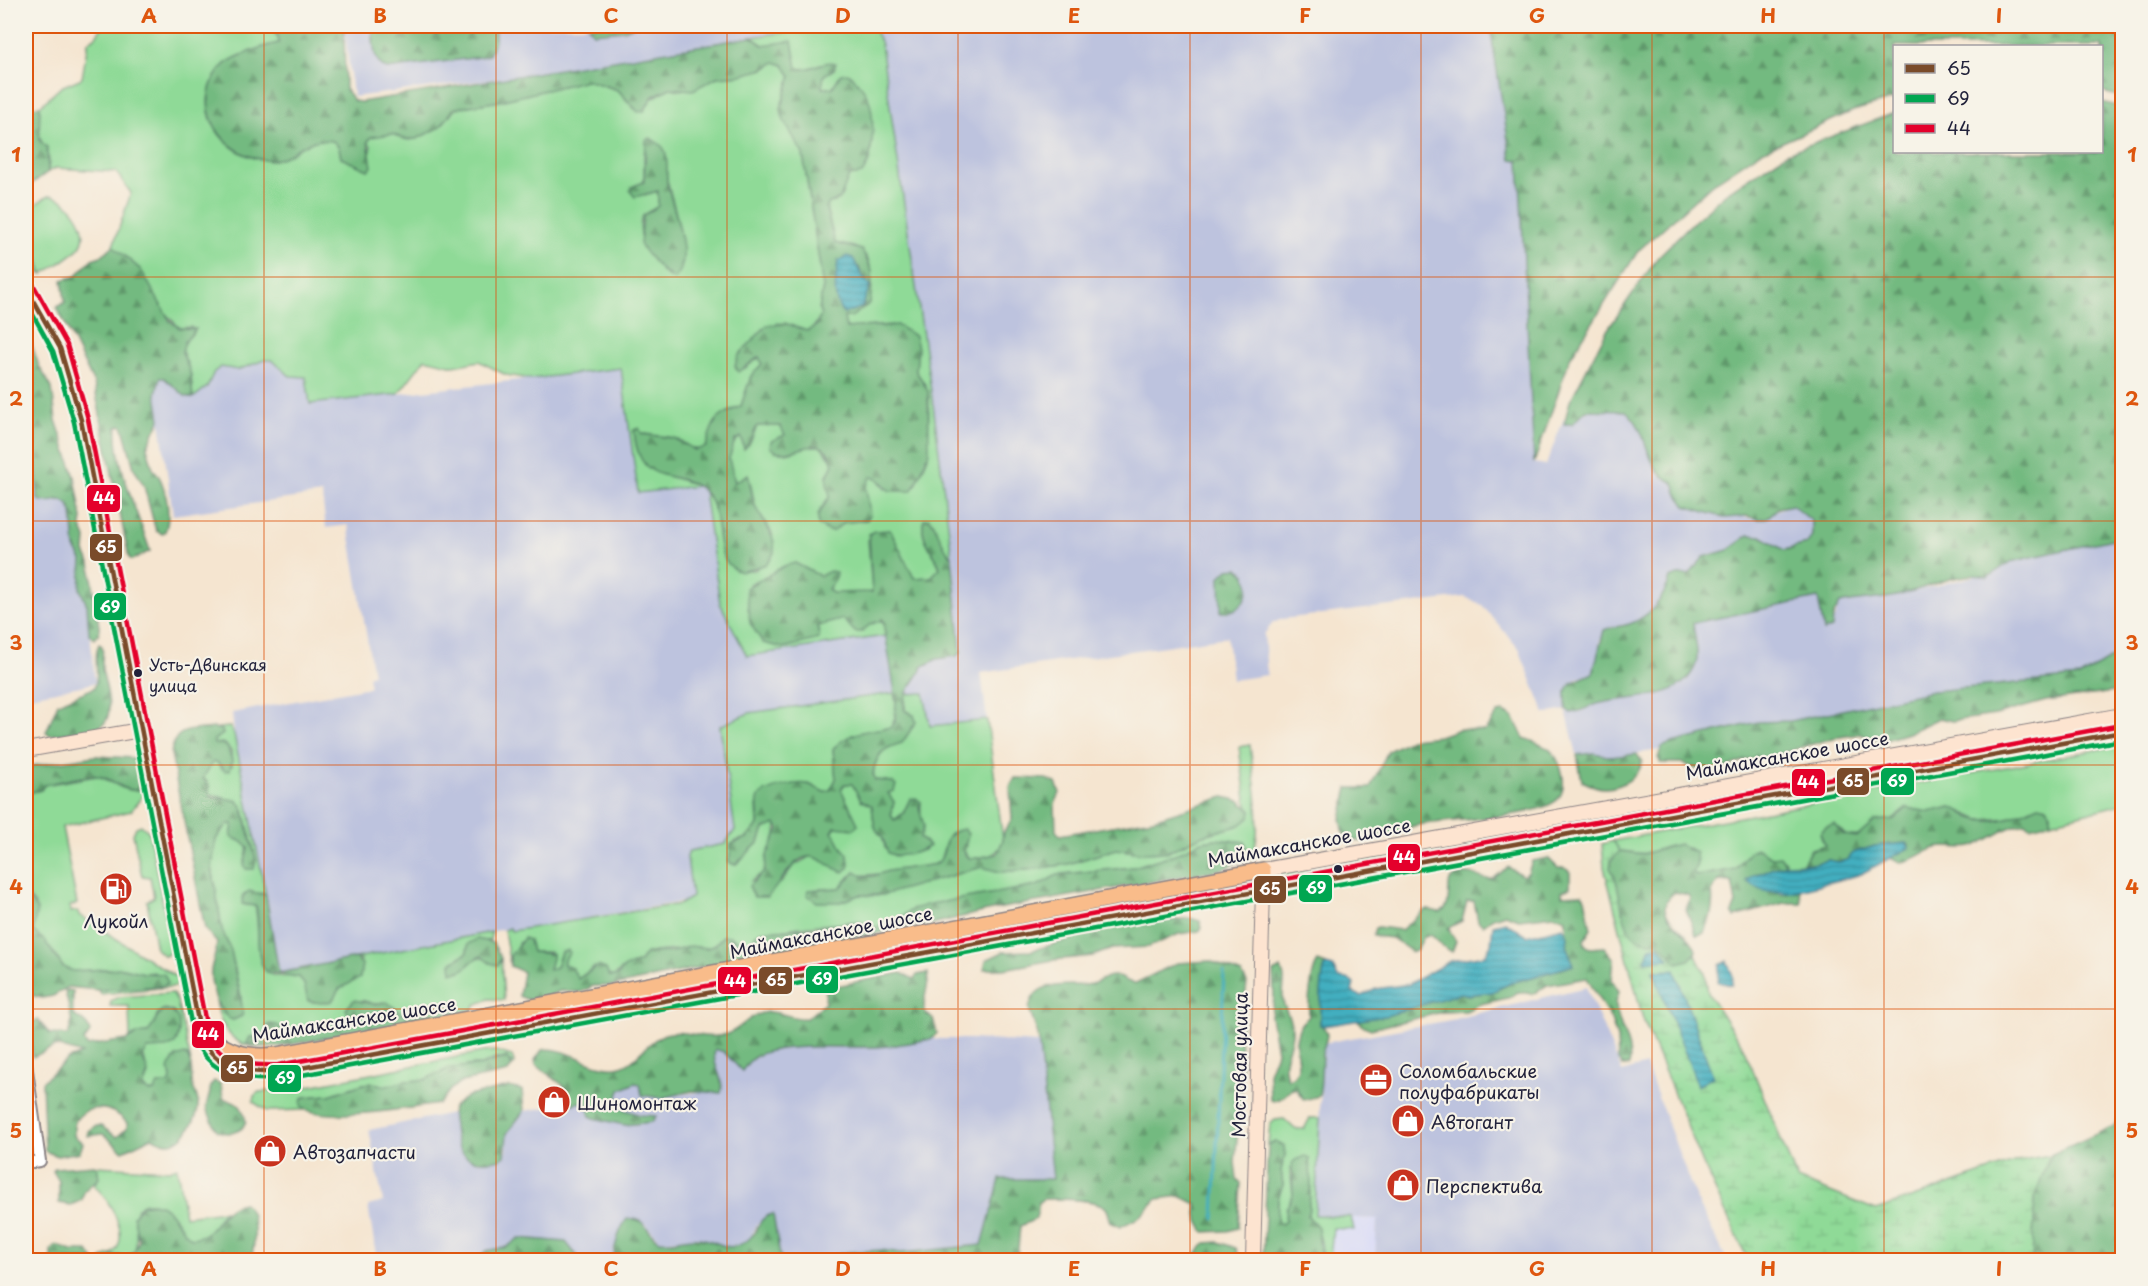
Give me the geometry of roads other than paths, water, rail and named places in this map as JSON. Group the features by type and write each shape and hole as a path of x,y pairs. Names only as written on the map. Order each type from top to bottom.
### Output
{"main road":[{"path":"26,288 60,348 81,420 197,1024"},
{"name":"Маймаксанское шоссе","path":"197,1024 214,1043 226,1049 252,1057 276,1055 1263,870 2122,715"},
{"path":"26,750 140,730"},
{"name":"Маймаксанское шоссе","path":"197,1024 207,1052 215,1061 250,1072 279,1072 2122,732"},
{"name":"Мостовая улица","path":"1253,1260 1263,870"}],"street":[{"path":"26,1063 40,1161 26,1163"}],"water":[{"path":"847,256 853,258 870,286 862,307 844,314 837,303 836,282 838,261"},
{"path":"1907,843 1909,848 1859,875 1791,892 1763,891 1746,881 1754,875 1786,864 1812,864 1829,860 1838,862 1847,860 1853,853 1875,846"},
{"path":"1505,922 1527,936 1563,927 1568,936 1567,948 1574,965 1511,983 1492,992 1468,995 1461,993 1386,1016 1320,1025 1322,984 1326,965 1333,967 1338,978 1348,979 1354,984 1352,992 1361,996 1376,989 1409,984 1450,961 1485,955 1491,944 1493,925"},
{"path":"1659,945 1669,959 1645,961 1650,947"},
{"path":"1727,961 1733,976 1732,985 1718,982 1720,965"},
{"path":"1675,970 1713,1077 1698,1086 1653,971"}],"waterway":[{"path":"1214,1218 1224,972"},
{"path":"1217,1253 1217,1260"}],"place":[{"name":"Усть-Двинская улица","path":"138,673"},
{"name":"Лукойл","path":"116,889"},
{"name":"Соломбальские полуфабрикаты","path":"1376,1080"},
{"name":"Шиномонтаж","path":"554,1102"},
{"name":"Автогант","path":"1408,1121"},
{"name":"Автозапчасти","path":"270,1151"},
{"name":"Перспектива","path":"1403,1185"}]}
